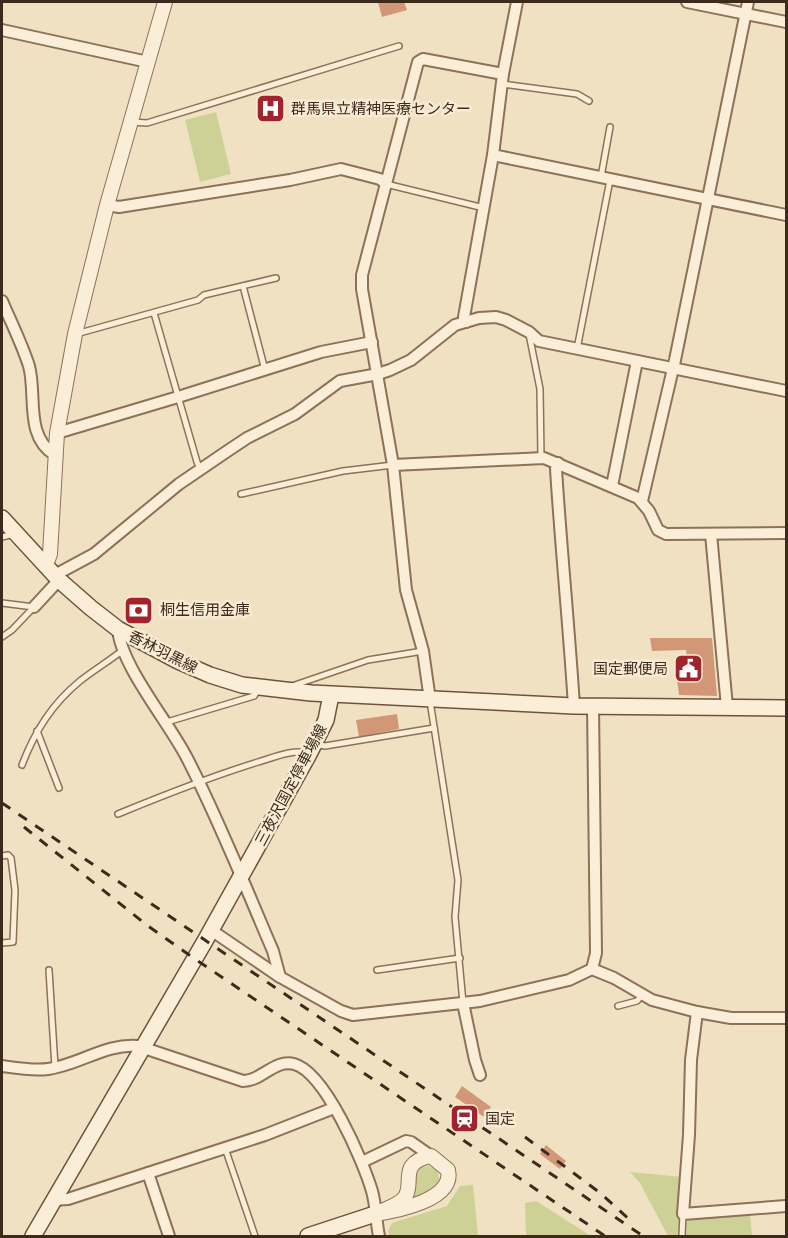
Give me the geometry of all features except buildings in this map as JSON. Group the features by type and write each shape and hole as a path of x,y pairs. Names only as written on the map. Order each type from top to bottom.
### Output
{"main road":[{"name":"香林羽黒線","path":"2,519 8,535 118,629 210,675 259,688 332,695"},
{"path":"332,695 574,706 786,708"},
{"name":"三夜沢国定停車場線","path":"33,1236 212,930 312,749 326,720 332,695"},
{"path":"308,1236 375,1214"}],"street":[{"path":"53,573 50,554 57,433 75,334 107,205 165,2"},
{"path":"466,322 464,317 517,2"},
{"path":"687,2 786,22"},
{"path":"642,501 673,368 748,2"},
{"path":"2,30 148,62"},
{"path":"430,700 423,651 406,590 393,465 362,289 362,275 418,62 423,59 503,79"},
{"path":"493,155 786,215"},
{"path":"107,205 119,207 341,170 380,179 386,184"},
{"path":"2,302 28,365 37,433 45,448 55,455"},
{"path":"34,607 53,573 88,558 179,484 247,438 296,414 337,382 378,374 411,360 455,326 479,318 496,317 529,332 539,341 786,391"},
{"path":"57,433 321,352 372,342"},
{"path":"612,486 637,361"},
{"path":"393,465 541,457 642,501 662,533 672,535 786,533"},
{"path":"558,463 556,469 562,568 569,624 574,706"},
{"path":"711,534 727,708"},
{"path":"118,629 123,650 167,722 198,781 276,958 280,977"},
{"path":"212,930 280,977 340,1011 353,1015 463,1003 580,977 592,969 596,953 593,706"},
{"path":"592,969 624,983 642,995 697,1012 731,1018 786,1018"},
{"path":"463,1003 480,1075"},
{"path":"697,1012 691,1060 689,1135 683,1214 786,1206"},
{"path":"2,1066 36,1069 55,1067 128,1045 243,1080 257,1078 281,1063 293,1063 308,1072 344,1123 362,1162 373,1194 379,1236"},
{"path":"53,1200 68,1199 265,1135 334,1108"},
{"path":"362,1162 406,1141 411,1142 448,1170 449,1178 442,1190 414,1205 375,1214"},
{"path":"375,1214 405,1198 411,1168 420,1159 431,1156"},
{"path":"148,1173 169,1236"}],"lane":[{"path":"130,121 138,124 147,123 399,46"},
{"path":"503,79 577,94 589,101"},
{"path":"577,349 606,178 610,128"},
{"path":"386,184 483,208"},
{"path":"75,334 198,300 204,295 276,278"},
{"path":"243,286 265,370"},
{"path":"154,313 200,469"},
{"path":"529,332 529,342 540,389 541,457"},
{"path":"241,494 343,471 393,465"},
{"path":"2,603 34,607"},
{"path":"2,637 34,607"},
{"path":"22,765 37,731 58,702 80,681 123,650"},
{"path":"287,692 292,686 346,666 423,651"},
{"path":"167,722 254,696 259,688"},
{"path":"430,700 458,880 455,918 463,1003"},
{"path":"118,814 198,781 273,758 325,746 434,728"},
{"path":"37,731 59,788"},
{"path":"2,856 8,855 11,858 15,890 13,942 2,943"},
{"path":"377,970 460,958"},
{"path":"49,970 55,1067"},
{"path":"618,1006 637,1000 642,995"},
{"path":"225,1148 255,1236"},
{"path":"682,1236 683,1214"}],"green space":[{"path":"216,112 231,174 200,182 185,120"},
{"path":"428,1166 437,1170 440,1181 435,1189 414,1198 412,1187 418,1169"},
{"path":"630,1172 683,1177 679,1236 668,1236 640,1183"},
{"path":"473,1185 478,1236 390,1236 388,1231 392,1223 447,1206 460,1186"},
{"path":"536,1201 591,1236 526,1236 525,1203"},
{"path":"750,1213 752,1236 686,1236 687,1222 692,1218"}],"railway":[{"path":"2,803 643,1236"},
{"path":"24,827 148,926 605,1236"},
{"path":"525,1137 599,1192 630,1220"}],"place":[{"name":"群馬県立精神医療センター","path":"270,109"},
{"name":"桐生信用金庫","path":"139,610"},
{"name":"国定郵便局","path":"689,669"},
{"name":"国定","path":"464,1119"}]}
